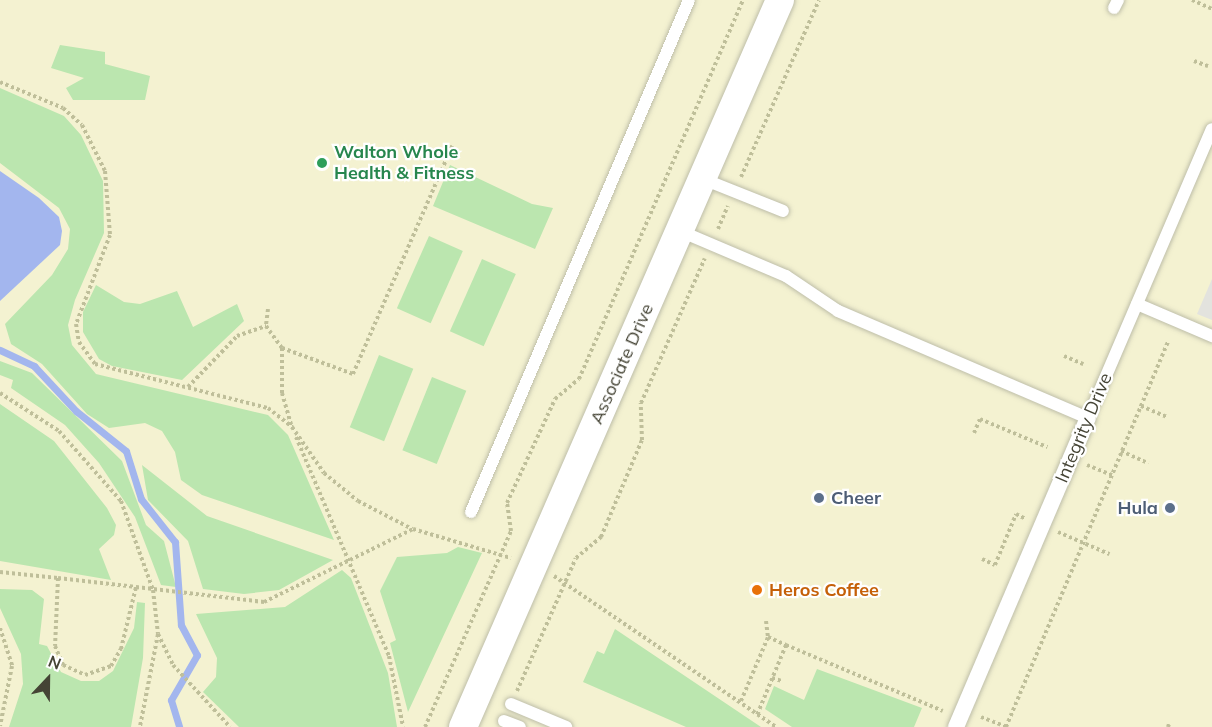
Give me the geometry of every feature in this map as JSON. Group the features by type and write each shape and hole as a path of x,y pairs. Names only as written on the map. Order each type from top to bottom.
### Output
{"street":[{"name":"Associate Drive","path":"463,727 780,0"},
{"name":"Integrity Drive","path":"960,718 1088,418"}],"lane":[{"path":"471,512 689,0"},
{"name":"Integrity Drive","path":"1088,418 1212,129"},
{"path":"703,179 783,211"},
{"path":"681,231 786,276 838,310 1088,418"},
{"path":"1137,304 1212,336"},
{"path":"511,704 566,727"},
{"path":"504,720 520,727"}],"path":[{"path":"425,727 512,531 507,503 555,399 579,379 743,0"},
{"path":"740,179 819,0"},
{"path":"1192,0 1212,9"},
{"path":"1194,61 1208,66"},
{"path":"0,82 63,108 82,125 105,171 110,235 80,305 79,342 95,364 268,408 292,427 324,473 358,501 413,529 513,559"},
{"path":"268,309 266,326 282,348 353,374 452,146"},
{"path":"719,226 729,204"},
{"path":"511,704 576,558 601,537 642,440 641,403 704,261"},
{"path":"670,321 677,324"},
{"path":"188,387 237,336 266,326"},
{"path":"768,637 960,718 1006,727 1167,342"},
{"path":"282,348 282,393 292,427 350,559 389,656 403,727"},
{"path":"1064,356 1083,364"},
{"path":"0,393 59,431 121,501 153,590 158,634 140,727"},
{"path":"1141,406 1167,417"},
{"path":"974,433 980,419 1047,447"},
{"path":"1121,452 1148,463"},
{"path":"1071,458 1112,475"},
{"path":"0,572 264,602 413,529"},
{"path":"550,574 565,580 776,727"},
{"path":"58,578 55,646 63,665 85,675 111,666 121,649 136,588"},
{"path":"741,701 768,637 766,621"},
{"path":"0,628 12,666 0,726"},
{"path":"158,634 172,665 196,694 230,727"},
{"path":"757,715 786,645"},
{"path":"772,678 782,681"}],"shaded area":[{"path":"0,0 1212,0 1212,727 0,727"},
{"path":"1212,279 1212,320 1197,314"}],"green space":[{"path":"60,45 105,52 105,64 150,76 145,100 73,100 66,88 84,78 51,68"},
{"path":"0,88 64,116 81,135 103,181 104,233 75,300 68,325 72,345 96,374 268,415 288,435 334,540 202,495 181,480 175,452 162,431 145,423 109,428 87,414 42,364 11,344 5,324 52,275 68,249 70,229 59,208 0,163"},
{"path":"450,165 532,204 553,208 535,249 433,206"},
{"path":"429,236 463,251 431,323 397,308"},
{"path":"482,259 516,274 484,346 450,331"},
{"path":"96,285 124,302 140,304 177,291 193,327 237,304 244,321 182,380 112,366 99,359 83,332 83,312"},
{"path":"379,355 413,369 384,441 350,427"},
{"path":"0,361 32,373 122,461 146,525 164,541 176,587 161,585 135,517 99,463 65,425 11,388 13,380 0,375"},
{"path":"432,377 466,391 437,464 402,450"},
{"path":"0,404 54,441 107,508 116,525 114,535 99,549 111,580 0,561"},
{"path":"142,465 207,516 333,560 279,590 244,594 203,589 188,541 148,500"},
{"path":"458,547 482,553 408,712 390,643 396,640 380,591 397,557 447,553"},
{"path":"342,570 351,578 388,673 397,727 239,727 203,692 216,677 217,658 196,614 285,607"},
{"path":"0,589 32,590 44,599 39,644 47,646 61,672 81,681 99,681 113,671 134,628 137,602 145,603 143,658 131,727 9,727 23,684 21,654 0,608"},
{"path":"615,629 761,727 686,727 583,682 597,651 604,654"},
{"path":"817,669 922,708 914,727 792,727 765,709 774,686 804,700"}],"water":[{"path":"0,171 39,198 59,217 62,231 60,245 0,301"}],"waterway":[{"path":"0,350 34,366 76,411 126,451 141,499 175,542 181,625 197,655 171,700 179,727"}],"place":[{"name":"Walton Whole Health & Fitness","path":"322,163"},
{"name":"Cheer","path":"819,498"},
{"name":"Hula","path":"1170,508"},
{"name":"Heros Coffee","path":"757,590"}]}
